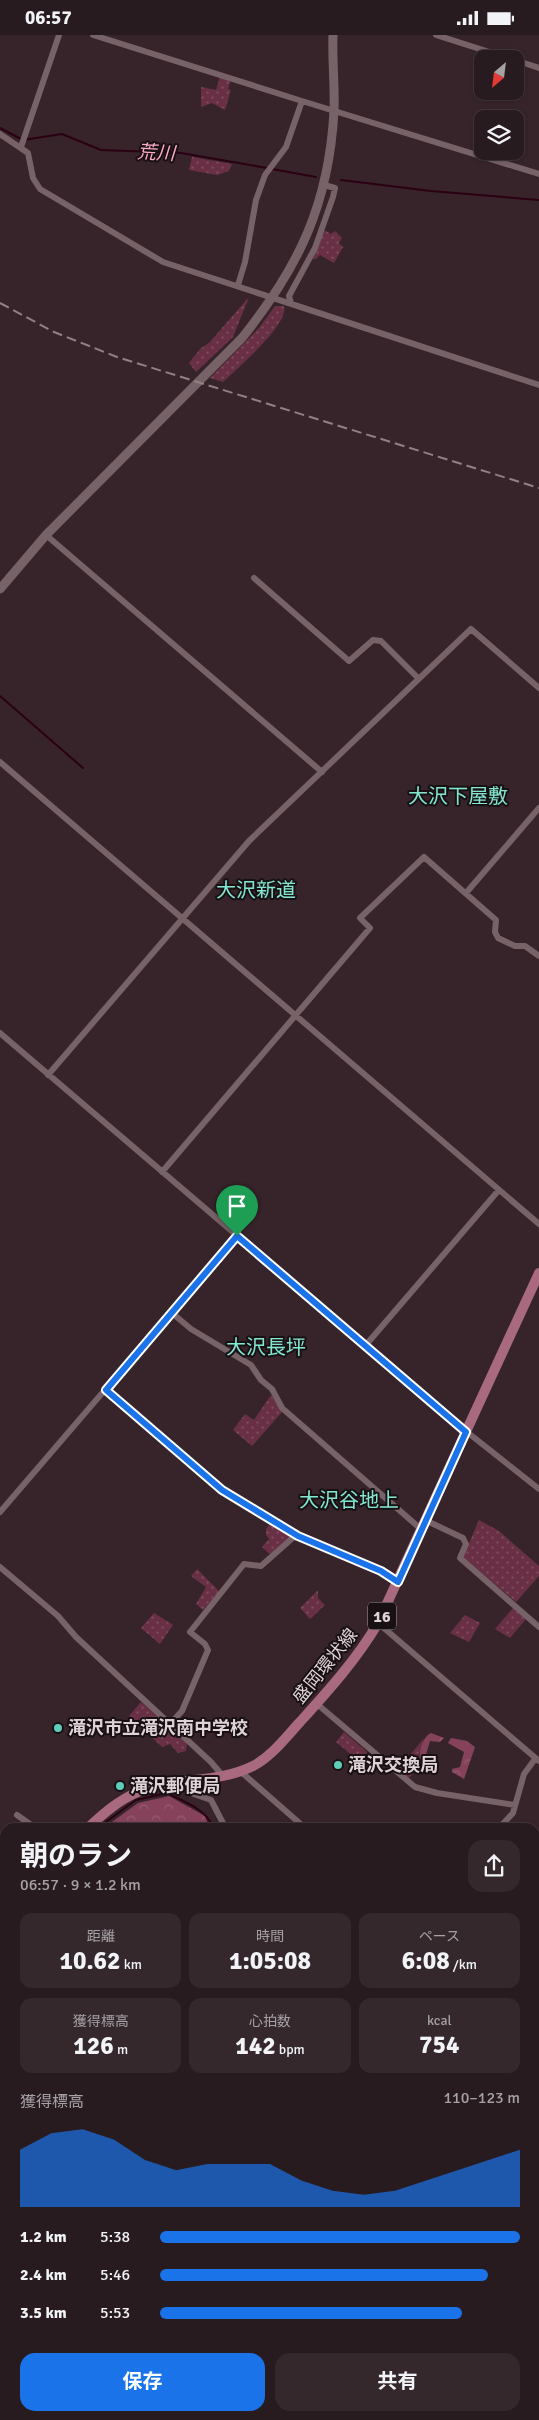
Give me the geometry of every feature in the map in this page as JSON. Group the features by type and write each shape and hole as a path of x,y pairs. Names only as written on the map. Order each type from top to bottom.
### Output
{"main road":[{"name":"盛岡環状線","path":"94,1823 120,1801 139,1792 240,1771 254,1765 272,1752 317,1704 357,1655 378,1623 398,1582 539,1273"}],"street":[{"path":"59,35 24,143 36,184 49,194 163,262 539,385"},
{"path":"94,35 539,175"},
{"path":"0,589 46,535 242,339 277,293 304,244 324,185 334,111 333,35"},
{"path":"436,35 483,50"},
{"path":"524,63 539,68"},
{"path":"238,285 256,200 268,170 286,147 302,101"},
{"path":"0,134 24,143"},
{"path":"291,303 289,296 315,248 333,197 335,188 324,185"},
{"path":"46,535 322,772"},
{"path":"254,578 349,661 373,639 381,641 419,679"},
{"path":"48,1075 249,841 471,629 539,688"},
{"path":"0,762 296,1015 498,1191 539,1224"},
{"path":"466,893 539,808"},
{"path":"162,1172 370,928 360,918 424,857 496,920 495,932 498,938 515,946 525,946 539,957"},
{"path":"0,1033 466,1432 539,1489"},
{"path":"365,1346 498,1191"},
{"path":"0,1512 237,1236"},
{"path":"172,1313 191,1329 251,1365 261,1380 272,1389 282,1408 424,1525 463,1538 466,1544 460,1558 539,1627"},
{"path":"106,1390 222,1490 296,1535 381,1571 398,1582"},
{"path":"170,1724 182,1711 208,1650 205,1644 190,1632 244,1563 261,1566 296,1535"},
{"path":"0,1567 58,1616 76,1637 211,1762 222,1775"},
{"path":"378,1623 537,1760 524,1774 513,1813 504,1823"},
{"path":"317,1704 415,1787 437,1793 515,1805"},
{"path":"240,1771 299,1823"},
{"path":"188,1782 192,1793 210,1800 223,1823"},
{"path":"17,1815 28,1823"}],"green space":[{"path":"220,76 231,80 228,89 231,90 225,110 212,103 201,107 201,87 216,90"},
{"path":"192,157 232,164 229,171 217,175 189,170"},
{"path":"324,230 331,234 335,231 342,238 339,243 343,247 334,263 320,255 313,259"},
{"path":"249,297 233,337 196,372 189,363"},
{"path":"275,306 284,306 283,314 271,335 223,382 210,378 259,328"},
{"path":"271,1395 282,1412 252,1446 233,1430 245,1414 254,1420"},
{"path":"479,1520 499,1531 539,1566 539,1576 516,1602 463,1557"},
{"path":"270,1524 291,1536 270,1554 262,1547 269,1539 266,1535 266,1529"},
{"path":"197,1569 219,1591 203,1610 196,1604 206,1587 191,1576"},
{"path":"318,1590 318,1598 325,1605 310,1619 300,1608"},
{"path":"513,1608 526,1619 510,1638 495,1629"},
{"path":"154,1613 173,1625 160,1644 141,1628"},
{"path":"465,1615 480,1623 469,1642 450,1633"},
{"path":"141,1702 187,1743 186,1751 178,1753 170,1744 162,1747 129,1716"},
{"path":"344,1732 367,1752 359,1761 336,1742"},
{"path":"431,1733 444,1738 440,1742 430,1741 424,1761 420,1763 421,1746 425,1738"},
{"path":"424,1738 418,1756 419,1763 421,1764 408,1779 398,1770"},
{"path":"451,1738 467,1741 475,1747 464,1779 452,1772 452,1769 460,1767 464,1752 448,1743"},
{"path":"169,1796 205,1816 208,1823 110,1823 138,1803"}],"waterway":[{"name":"荒川","path":"0,128 23,140 62,134 101,150 181,153 267,168"},
{"name":"荒川","path":"272,169 316,177"},
{"name":"荒川","path":"341,180 431,191 539,200"},
{"path":"0,696 83,768"},
{"path":"104,1823 136,1800 167,1793 199,1810 211,1823"}],"railway":[{"path":"0,303 54,332 117,357 539,488"}],"place":[{"name":"滝沢市立滝沢南中学校","path":"58,1728"},
{"name":"滝沢交換局","path":"338,1765"},
{"name":"滝沢郵便局","path":"120,1786"}],"district":[{"name":"大沢下屋敷","path":"458,796"},
{"name":"大沢新道","path":"256,890"},
{"name":"大沢長坪","path":"266,1347"},
{"name":"大沢谷地上","path":"349,1500"}],"route":[{"path":"237,1236 466,1432 398,1582 381,1571 298,1536 222,1490 106,1390 237,1236"}]}
